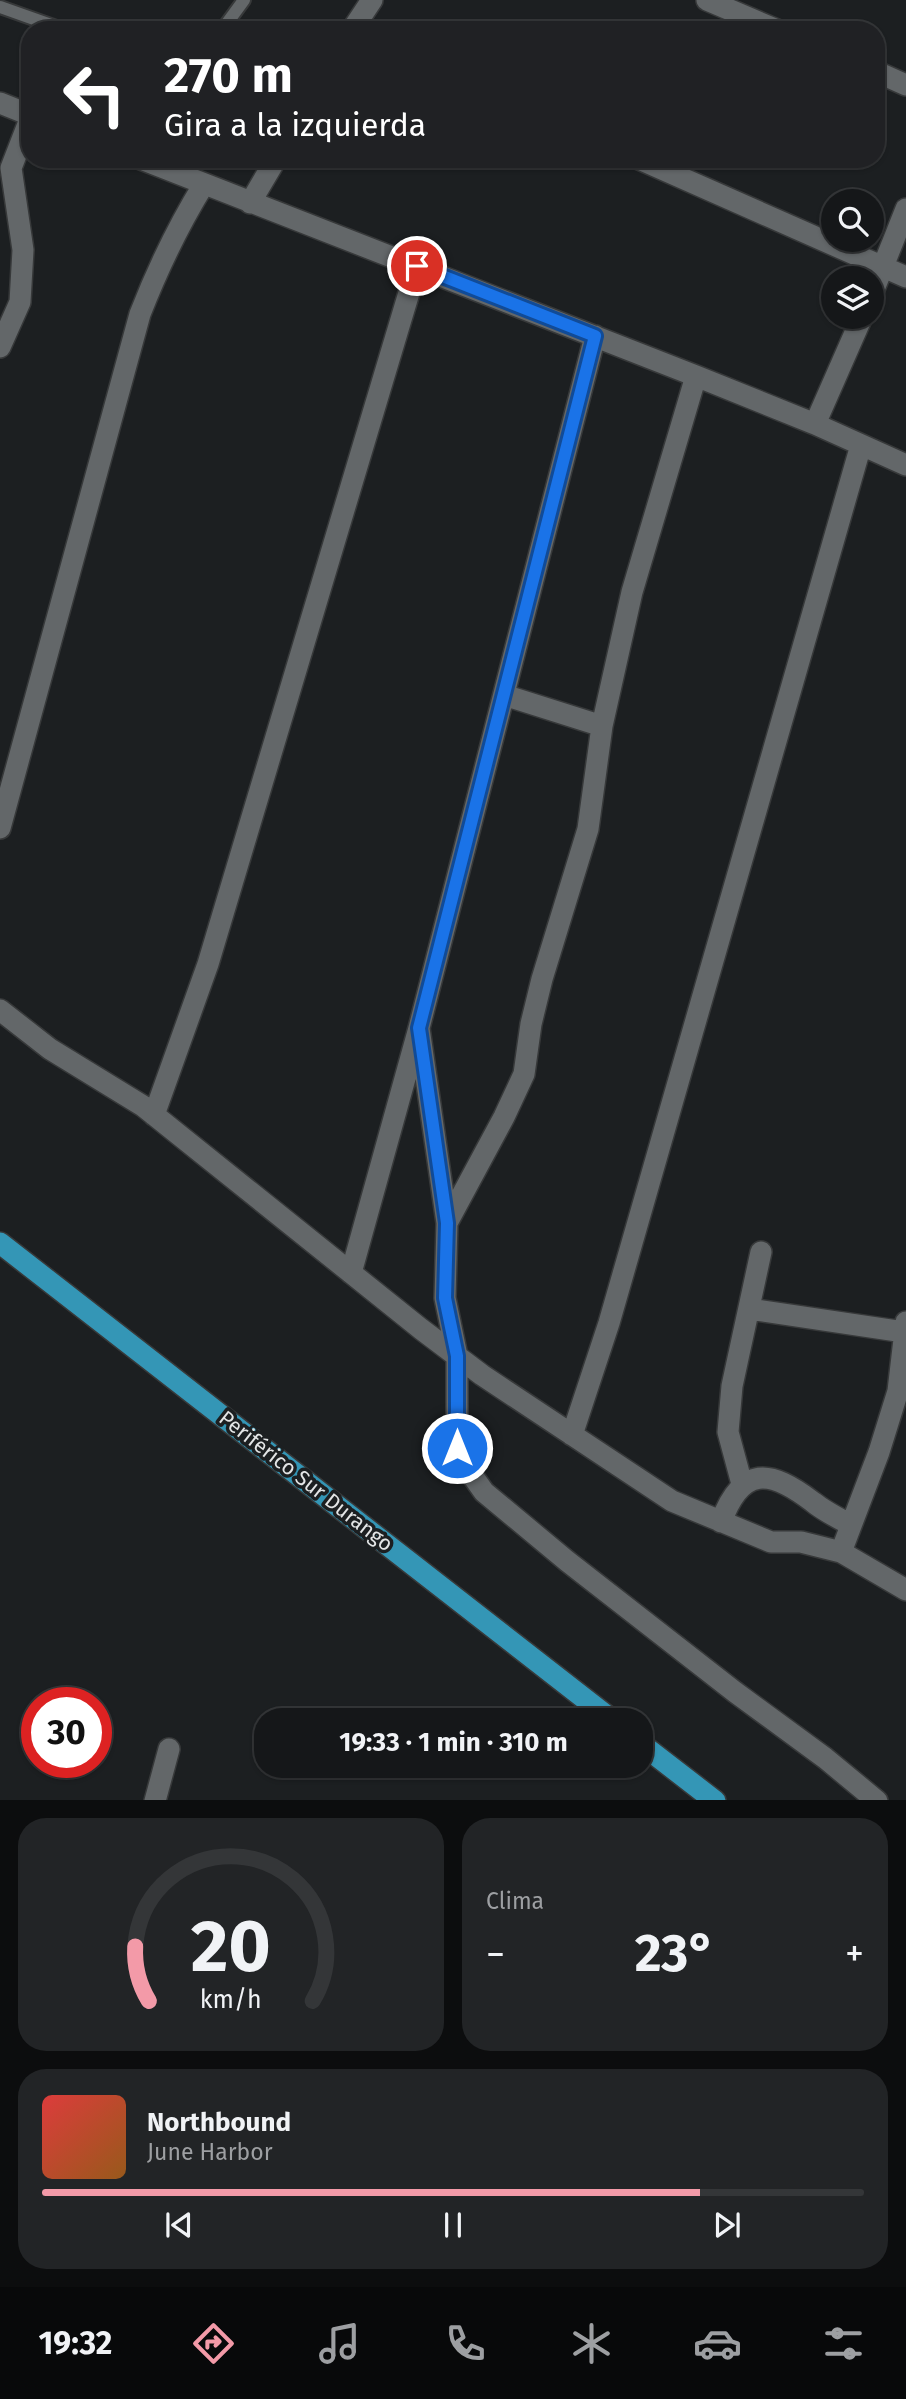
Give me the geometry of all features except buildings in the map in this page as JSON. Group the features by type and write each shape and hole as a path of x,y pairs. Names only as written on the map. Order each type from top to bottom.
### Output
{"highway":[{"name":"Periférico Sur Durango","path":"0,1243 596,1708"},
{"path":"653,1753 714,1800"}],"street":[{"path":"358,21 372,0"},
{"path":"707,0 757,21"},
{"path":"885,76 906,85"},
{"path":"0,103 21,113"},
{"path":"0,347 20,302 23,250 11,168 21,141"},
{"path":"164,168 696,376 815,424 906,465"},
{"path":"250,203 271,168"},
{"path":"659,168 881,266"},
{"path":"0,827 141,314 158,267 204,184"},
{"path":"883,266 906,209"},
{"path":"154,1115 208,964 417,266"},
{"path":"884,267 906,277"},
{"path":"815,424 857,329"},
{"path":"351,1273 419,1028 595,336"},
{"path":"447,1223 524,1074 531,1024 542,979 588,828 602,726 632,592 696,376"},
{"path":"572,1436 617,1297 861,445"},
{"path":"505,695 602,726"},
{"path":"0,1010 50,1049 144,1106 457,1356 672,1501 771,1542 801,1542 841,1552 906,1590"},
{"path":"419,1028 447,1223 445,1298 457,1356 457,1448 467,1468 484,1492 567,1562 825,1758 876,1800"},
{"path":"742,1484 728,1432 732,1386 761,1252"},
{"path":"749,1309 905,1327 898,1418 879,1452 841,1552"},
{"path":"721,1522 730,1498 742,1484 759,1479 777,1479 851,1525"},
{"path":"155,1800 169,1749"}],"lane":[{"path":"229,21 244,0"},
{"path":"0,7 40,21"}],"route":[{"path":"417,266 595,336 419,1028 447,1223 445,1298 457,1356 457,1448"}]}
